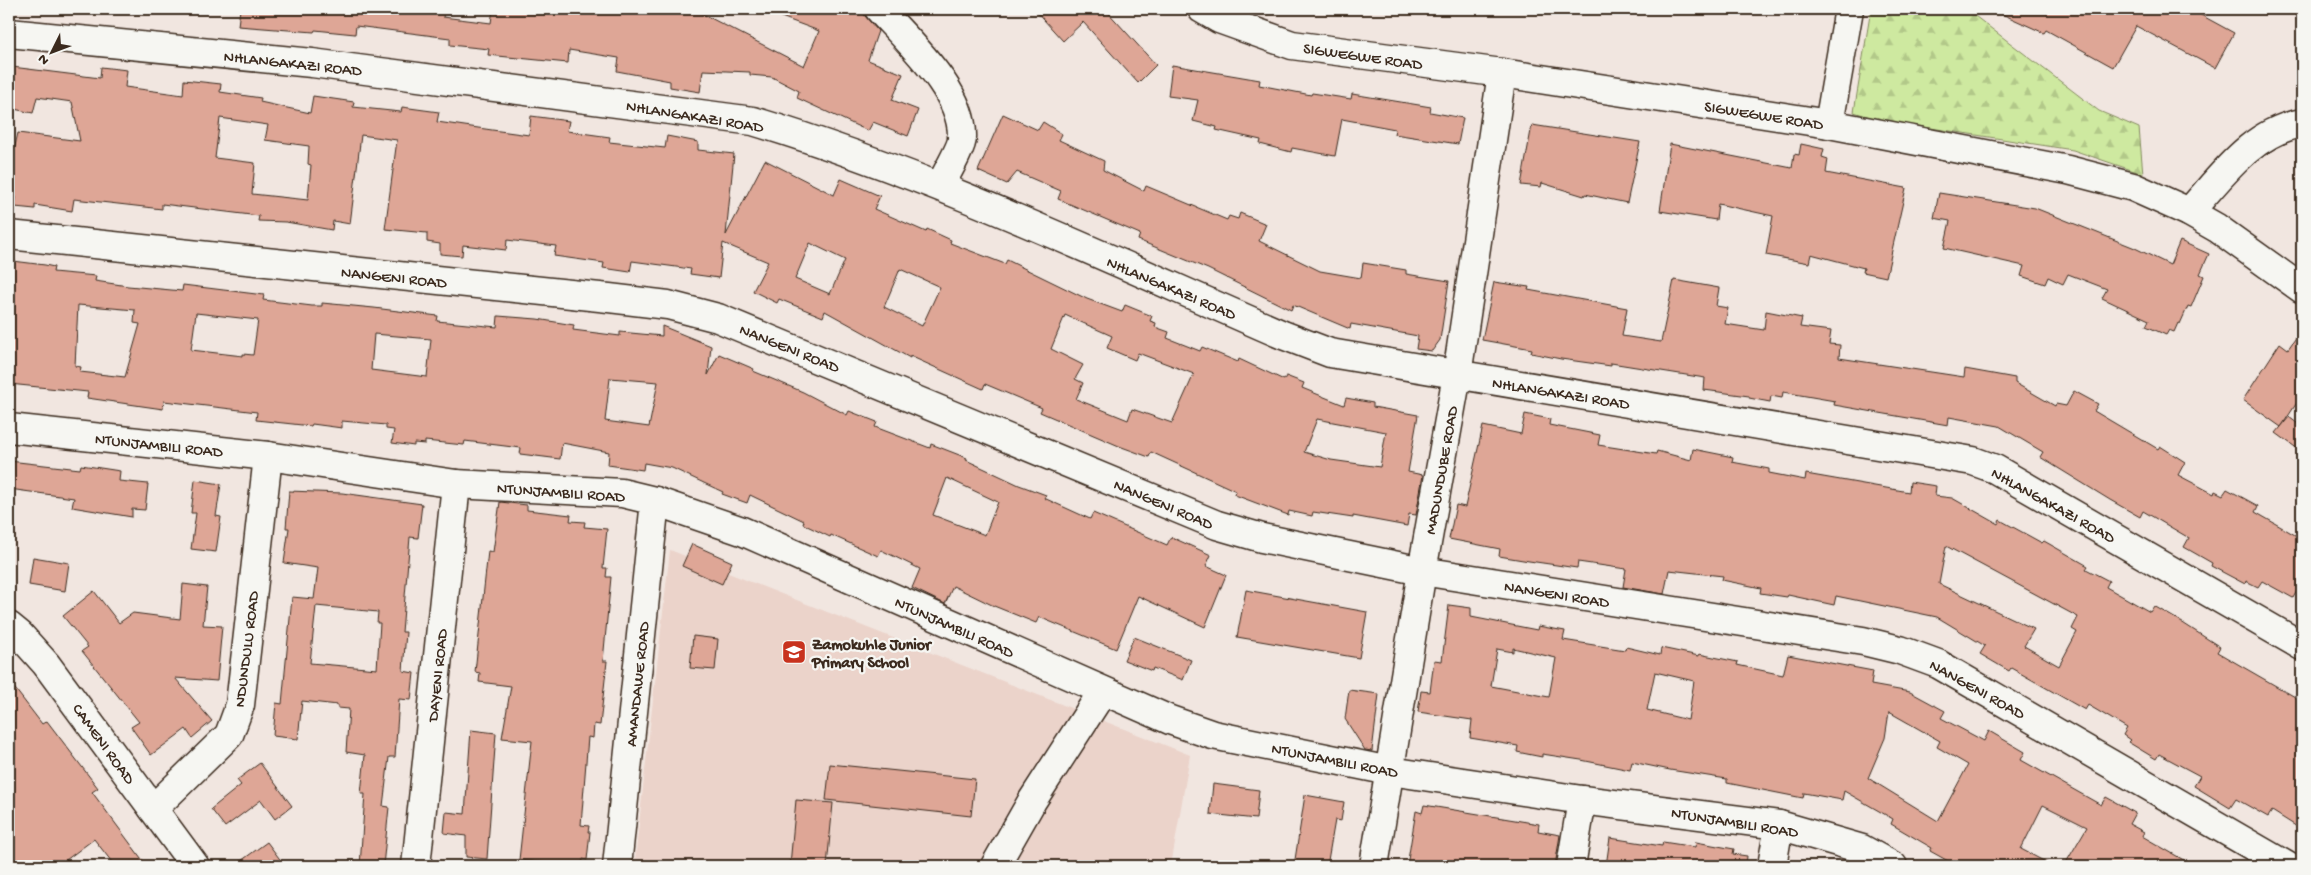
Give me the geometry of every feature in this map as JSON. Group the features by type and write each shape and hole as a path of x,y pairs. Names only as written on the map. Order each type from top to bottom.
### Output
{"street":[{"path":"879,9 943,82 959,112 962,139 940,186"},
{"name":"SIGWEGWE ROAD","path":"1202,9 1220,19 1292,45 1502,73 1829,124 2068,170 2133,187 2189,212 2217,228 2302,289"},
{"path":"1829,124 1849,9"},
{"name":"NHLANGAKAZI ROAD","path":"9,32 312,63 753,121 814,139 940,186 1282,335 1330,353 1973,461 1995,469 2302,646"},
{"name":"MADUNDUBE ROAD","path":"1374,866 1422,572 1457,375 1502,73"},
{"path":"2189,212 2242,154 2267,134 2302,123"},
{"name":"NANGENI ROAD","path":"9,235 668,305 718,318 1217,525 1262,538 1422,572 1863,641 1900,650 1938,664 2287,866"},
{"name":"NTUNJAMBILI ROAD","path":"9,428 268,456 456,484 622,493 655,501 742,531 1103,691 1170,720 1213,735 1390,771 1582,800 1779,825 1862,849 1894,866"},
{"name":"NDUNDULU ROAD","path":"153,809 228,736 240,705 268,456"},
{"name":"DAYENI ROAD","path":"416,866 456,484"},
{"name":"AMANDAWE ROAD","path":"617,866 655,501"},
{"name":"CAMENI ROAD","path":"9,626 20,635 46,664 195,866"},
{"path":"995,866 1032,801 1103,691"},
{"path":"1571,866 1582,800"},
{"path":"1772,866 1779,825"}],"shaded area":[{"name":"Zamokuhle Junior Primary School","path":"670,550 1190,755 1171,866 684,866 635,859"}],"green space":[{"path":"1871,9 1969,9 1971,13 2099,111 2139,128 2143,174 2073,150 1879,120 1854,112"}],"building":[{"path":"240,9 412,9 444,12 443,17 491,23 493,9 569,12 570,9 693,9 804,66 819,31 765,11 765,9 859,9 878,31 868,60 903,74 892,100 918,110 908,136 873,122 868,131 797,98 799,91 772,77 750,75 750,72 703,70 700,92 670,87 670,81 617,71 619,58 569,50 568,63 488,55 489,49 450,45 450,38 356,26 355,34 238,26"},
{"path":"1034,9 1105,9 1156,65 1138,83 1083,22 1063,41"},
{"path":"1991,9 2190,9 2234,33 2215,68 2136,26 2113,67 2046,30 2044,33"},
{"path":"1172,65 1260,80 1259,85 1311,95 1312,93 1351,99 1352,94 1431,107 1430,112 1463,118 1458,144 1394,134 1395,129 1342,119 1335,156 1292,148 1291,152 1260,144 1261,140 1216,130 1217,127 1193,121 1198,100 1168,96"},
{"path":"12,67 100,78 101,67 127,70 125,87 183,95 184,80 221,84 220,92 261,98 260,102 310,113 313,96 354,102 353,107 401,112 402,107 439,112 437,122 529,135 531,116 569,121 567,131 610,137 609,142 665,148 667,136 698,142 698,150 734,154 726,235 765,160 834,195 841,179 880,196 874,209 926,232 927,229 951,240 950,243 1005,264 1007,260 1087,299 1122,312 1125,305 1152,316 1150,321 1156,323 1155,327 1169,332 1167,338 1200,351 1202,347 1238,362 1239,359 1284,380 1286,376 1304,383 1302,388 1344,405 1346,398 1373,403 1373,407 1418,415 1408,472 1423,475 1416,515 1409,514 1407,526 1353,516 1353,518 1313,512 1312,516 1289,511 1288,515 1235,495 1236,491 1151,452 1149,457 1119,446 1040,412 1042,408 985,384 983,389 910,356 910,358 825,311 823,317 779,299 777,303 753,291 768,262 723,243 719,278 690,274 691,269 632,261 630,272 603,268 604,263 554,256 556,246 507,240 506,250 463,245 462,256 440,254 440,244 427,242 427,233 385,229 397,140 361,135 350,224 333,221 332,230 286,222 258,221 259,216 162,204 162,209 74,199 72,211 35,205 35,209 15,207 16,197 9,196 9,154 13,154 18,133 80,141 72,102 37,97 33,113 9,108","holes":["220,118 268,125 265,140 309,146 308,164 311,165 308,200 252,194 255,163 215,158","810,243 845,260 830,294 795,279","900,269 940,287 922,326 884,307","1065,315 1112,336 1107,348 1135,360 1138,353 1194,374 1172,423 1132,409 1128,420 1076,399 1083,383 1075,379 1083,365 1051,349","1317,419 1386,432 1380,467 1331,460 1304,452"]},
{"path":"1003,114 1038,130 1043,122 1062,134 1059,140 1104,161 1103,170 1144,191 1146,186 1227,220 1229,216 1238,219 1240,213 1266,224 1259,241 1320,271 1361,278 1363,263 1406,270 1406,274 1449,281 1440,340 1432,351 1416,349 1418,336 1351,324 1350,329 1293,305 1291,310 1208,269 1138,240 1140,234 1058,199 1061,191 1017,172 1007,184 978,171"},
{"path":"1532,125 1640,142 1627,203 1585,194 1584,196 1542,183 1541,187 1521,185"},
{"path":"1670,144 1792,168 1794,154 1799,155 1801,144 1824,149 1822,157 1828,159 1826,173 1906,188 1886,277 1863,272 1864,268 1811,254 1809,263 1766,255 1773,216 1718,204 1716,220 1660,211"},
{"path":"1939,193 2035,208 2135,248 2170,265 2180,241 2209,254 2200,274 2204,276 2191,307 2188,306 2174,332 2169,330 2166,335 2146,326 2149,320 2102,298 2107,289 2068,274 2063,284 2048,277 2045,284 2021,276 2024,266 1944,248 1950,221 1934,218"},
{"path":"13,261 54,267 53,272 96,276 95,281 128,286 182,291 183,285 264,295 263,300 312,306 322,306 322,303 438,316 437,321 497,327 498,316 537,319 574,325 573,330 620,336 620,332 662,336 662,326 711,346 708,375 719,354 803,392 847,415 849,411 877,422 875,427 930,448 931,444 967,458 966,460 1019,485 1046,495 1044,498 1090,519 1093,513 1167,545 1171,537 1211,555 1206,566 1226,575 1205,627 1138,596 1116,649 1039,617 1036,623 994,606 953,586 945,604 912,588 920,569 881,550 878,556 831,535 830,537 803,524 804,521 750,495 747,503 722,494 723,492 672,468 644,463 643,470 608,465 609,452 562,443 560,459 520,454 521,448 465,441 464,445 425,441 425,444 414,443 414,446 392,443 394,430 386,429 386,425 342,421 342,428 312,424 311,426 256,420 257,412 164,401 163,409 87,398 88,392 9,384 9,298","holes":["78,305 135,310 134,323 140,324 125,377 80,372 81,367 75,366","196,313 258,320 253,355 243,354 243,356 191,350","374,334 431,339 427,377 371,370","610,378 658,382 649,427 605,421","947,478 998,502 985,535 933,515"]},
{"path":"1674,280 1719,288 1716,306 1728,308 1725,324 1764,330 1766,311 1802,318 1800,327 1831,331 1829,344 1840,345 1839,358 1964,377 1965,369 2015,378 2015,383 2055,406 2056,404 2066,406 2074,391 2098,404 2094,411 2158,449 2160,446 2185,462 2178,475 2214,494 2215,491 2223,495 2227,489 2258,506 2255,512 2302,539 2302,582 2293,598 2262,581 2258,587 2246,581 2245,584 2211,566 2212,563 2184,547 2189,538 2143,511 2140,517 2110,500 2040,457 2043,452 1999,426 1949,417 1948,425 1834,405 1835,401 1783,392 1782,398 1771,396 1770,402 1749,398 1749,396 1704,390 1705,378 1611,363 1611,366 1561,359 1531,353 1532,349 1482,340 1494,282 1529,287 1528,290 1627,308 1622,336 1661,342"},
{"path":"2302,329 2302,395 2281,427 2243,400 2280,343 2288,349"},
{"path":"1525,414 1550,419 1549,425 1600,435 1598,445 1656,454 1657,451 1691,460 1693,449 1733,457 1732,462 1769,469 1769,473 1805,480 1806,474 1909,492 1910,482 1936,486 1935,496 1952,498 1998,524 2000,520 2042,543 2044,541 2088,566 2086,569 2109,581 2106,587 2150,612 2154,606 2220,647 2217,652 2302,701 2302,830 2272,811 2268,817 2236,799 2230,808 2194,786 2200,776 2159,754 2156,759 2128,742 2130,740 2123,735 2127,728 2088,705 2085,710 2011,668 2009,671 1980,654 1985,646 1937,617 1836,596 1834,605 1788,595 1787,597 1760,593 1761,588 1722,580 1723,576 1669,570 1664,594 1623,587 1626,569 1578,562 1577,568 1499,556 1500,549 1449,539 1456,505 1465,507 1483,426 1521,434","holes":["1946,546 2078,617 2072,629 2077,632 2059,666 2024,646 2034,629 1939,584"]},
{"path":"2289,417 2302,427 2302,452 2276,433"},
{"path":"9,461 80,469 81,465 120,471 119,481 148,484 145,510 132,509 132,517 72,507 74,498 9,489"},
{"path":"195,480 221,484 216,516 221,517 216,552 191,549 196,513 191,513"},
{"path":"289,491 342,493 422,504 418,538 410,537 402,632 406,632 403,671 414,673 411,700 399,699 395,757 389,757 383,806 389,807 383,866 360,866 365,794 361,794 365,755 346,752 349,709 338,708 338,705 302,701 298,739 273,736 276,703 282,704 292,597 314,599 318,568 284,563 289,528 286,528","holes":["316,606 378,612 377,623 380,623 377,669 310,663"]},
{"path":"500,502 527,505 527,510 571,515 570,521 585,522 584,527 607,529 603,568 607,568 606,577 611,577 603,661 607,661 600,725 594,724 593,738 588,737 581,825 589,826 588,832 590,832 587,860 583,859 582,866 519,860 532,741 502,738 511,686 479,682 480,673 475,672 488,551 493,552"},
{"path":"692,544 732,562 722,584 682,566"},
{"path":"33,557 69,563 65,591 29,585"},
{"path":"183,584 207,587 203,625 222,626 217,681 175,678 212,721 192,738 186,729 151,755 131,727 139,722 82,651 88,647 63,616 94,591 119,623 133,613 180,619"},
{"path":"1246,590 1367,612 1359,658 1237,637"},
{"path":"1449,605 1471,608 1471,617 1537,630 1538,626 1565,631 1563,640 1625,650 1626,647 1660,655 1661,648 1699,656 1699,654 1738,662 1737,665 1783,675 1788,655 1873,671 1871,685 1910,692 1945,711 1941,718 1984,741 1989,731 2025,752 2021,760 2101,805 2106,797 2135,813 2129,824 2144,832 2142,836 2194,866 2064,866 2087,827 2043,805 2021,849 2053,866 1957,866 1930,851 1932,848 1891,824 1893,819 1844,791 1842,800 1804,793 1803,798 1727,783 1727,779 1632,762 1630,770 1581,760 1542,754 1542,757 1517,752 1518,746 1470,738 1472,720 1418,712 1421,691 1430,692 1434,660 1442,661","holes":["1513,648 1556,658 1549,697 1491,686 1497,649 1513,652","1655,672 1694,681 1688,720 1647,710","1889,712 1940,741 1937,747 1968,765 1938,821 1868,778 1885,738"]},
{"path":"693,636 718,639 715,670 690,668"},
{"path":"1134,637 1191,660 1183,680 1153,668 1152,671 1124,660"},
{"path":"9,681 42,724 47,721 98,788 92,792 147,866 115,866 94,839 58,866 9,866"},
{"path":"1349,690 1379,694 1372,751 1365,750 1345,719"},
{"path":"471,730 496,733 487,859 466,857 466,836 444,833 446,812 465,814"},
{"path":"260,763 292,806 275,819 261,800 225,827 211,809 241,785 237,780"},
{"path":"830,764 975,779 971,816 826,800"},
{"path":"1213,784 1259,790 1256,819 1210,814"},
{"path":"1305,795 1344,802 1341,821 1335,820 1327,866 1294,866"},
{"path":"796,800 833,803 827,866 790,865"},
{"path":"1424,805 1539,824 1538,831 1560,835 1555,866 1407,866 1416,811 1422,813"},
{"path":"1610,838 1662,846 1663,842 1695,847 1696,842 1734,849 1733,854 1747,856 1746,866 1606,866"},
{"path":"267,842 285,866 234,866"}],"place":[{"name":"Zamokuhle Junior Primary School","path":"794,652"}]}
